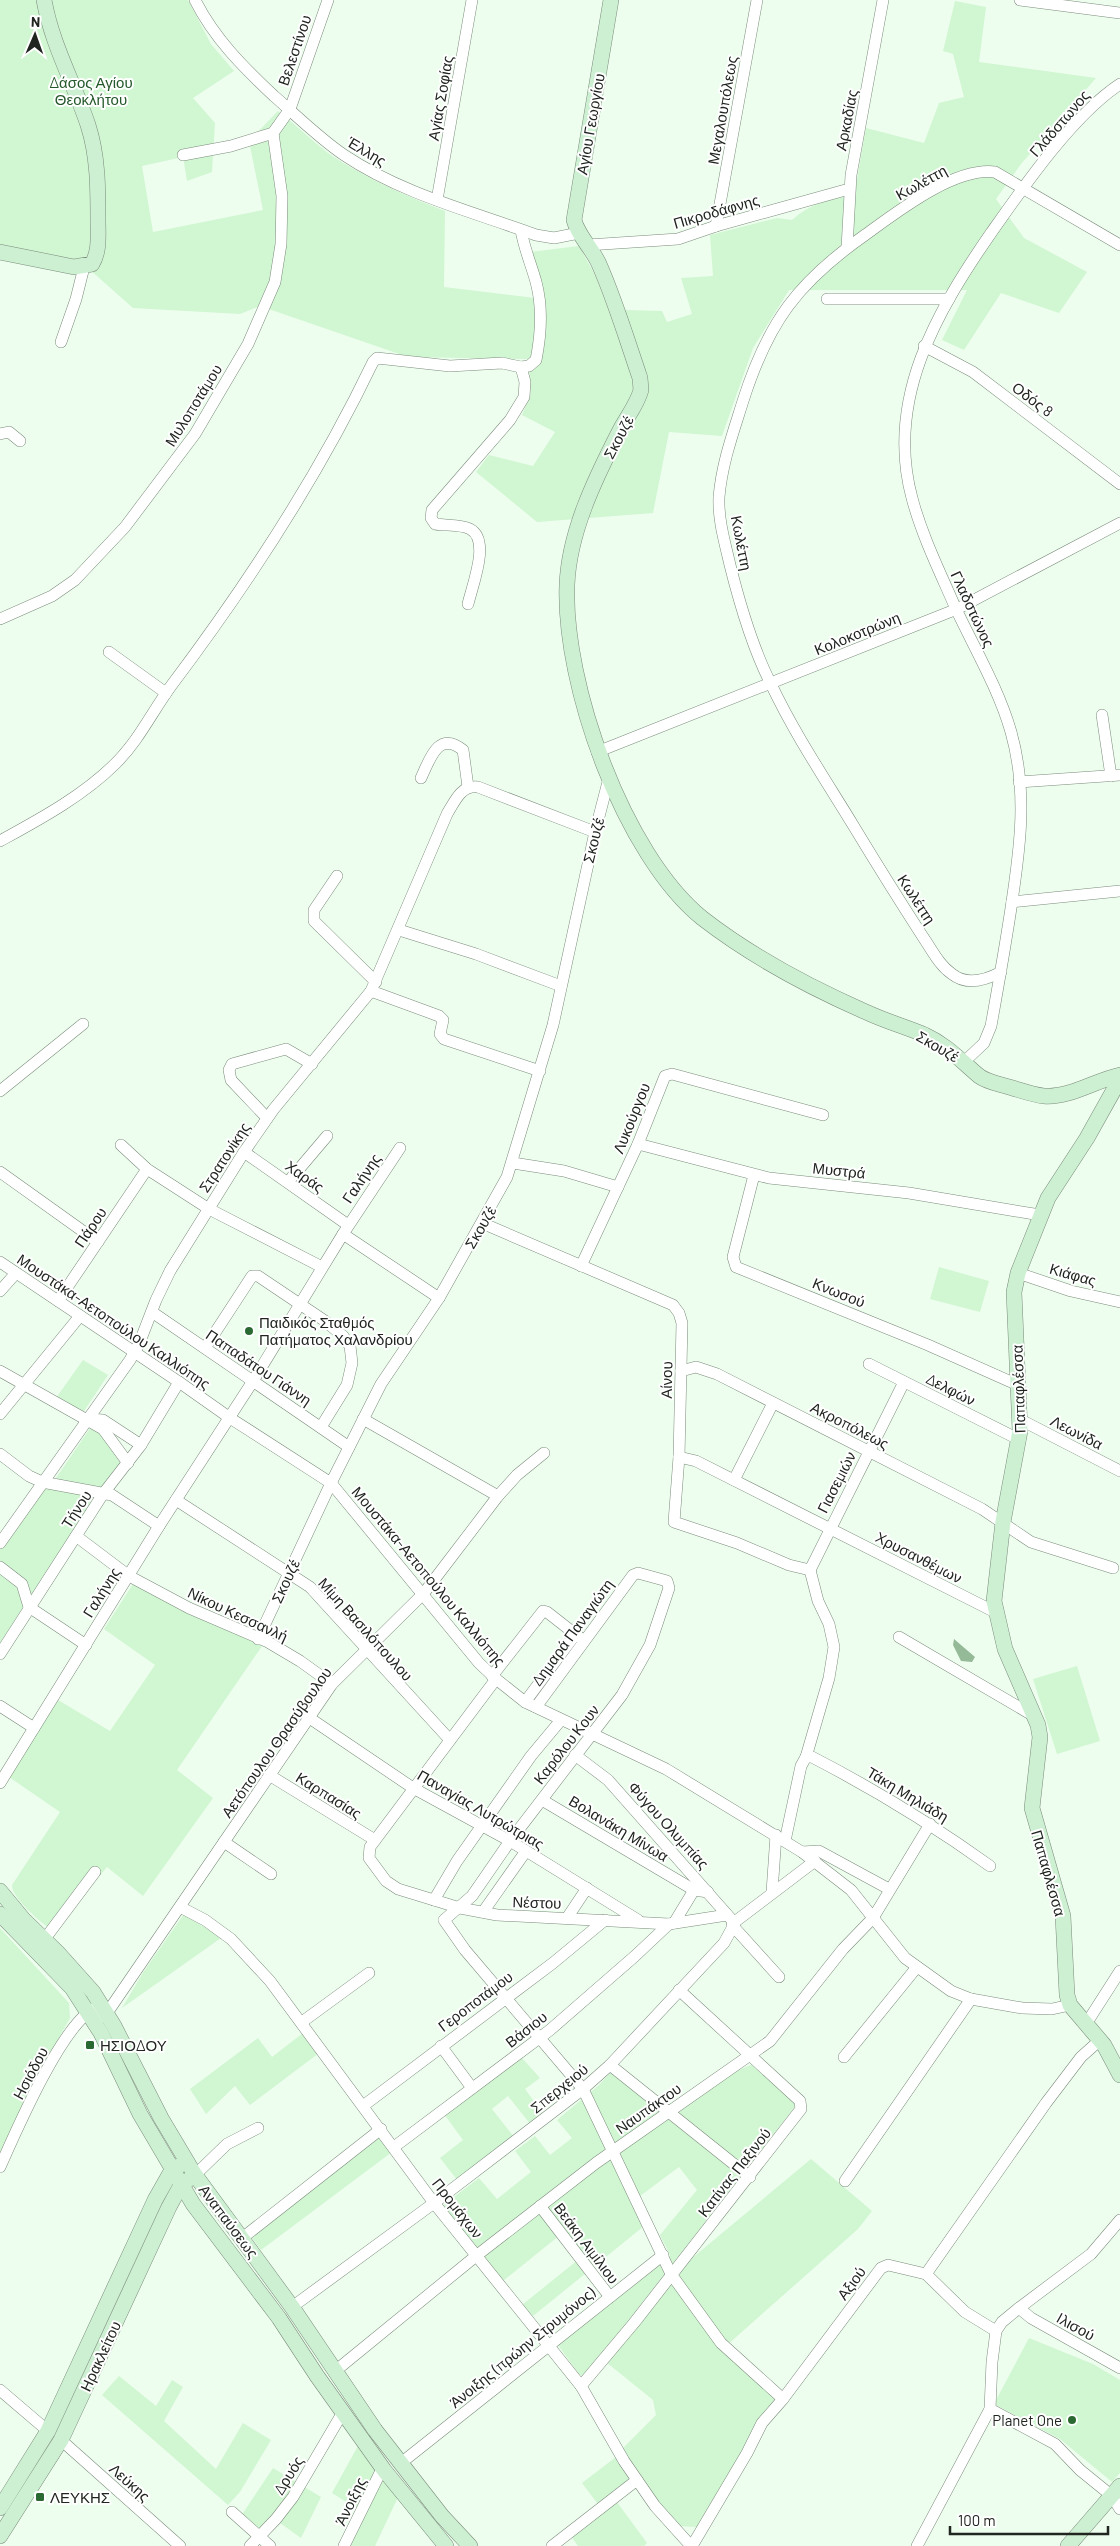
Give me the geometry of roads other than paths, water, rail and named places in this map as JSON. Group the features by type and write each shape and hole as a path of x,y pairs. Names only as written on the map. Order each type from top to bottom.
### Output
{"street":[{"path":"0,252 84,267 92,264 97,250 97,183 94,152 88,125 53,40 44,0"},
{"name":"Έλλης","path":"195,0 212,29 229,51 255,78 331,146 355,162 398,184 437,200 521,230 554,238 584,239"},
{"name":"Βελεστίνου","path":"273,133 290,109 328,0"},
{"name":"Αγίας Σοφίας","path":"437,200 472,0"},
{"name":"Αγίου Γεωργίου","path":"584,239 576,225 575,210 611,0"},
{"name":"Μεγαλουπόλεως","path":"716,226 757,0"},
{"name":"Αρκαδίας","path":"847,248 849,189 884,0"},
{"path":"1020,0 1120,13"},
{"name":"Γλάδστωνος","path":"1024,187 1093,105 1120,84"},
{"path":"184,155 231,146 273,133"},
{"name":"Μυλοποτάμου","path":"0,619 60,591 75,580 120,533 151,496 195,434 248,344 275,282 281,244 282,196 273,133"},
{"name":"Κωλέττη","path":"1001,972 980,980 966,980 954,976 940,962 891,887 770,684 749,630 723,538 719,500 725,457 754,369 772,331 791,299 813,276 847,248 913,202 954,180 977,172 995,172 1024,187 1120,245"},
{"name":"Γλαδστώνος","path":"965,1061 980,1048 988,1035 1001,972 1021,853 1022,818 1019,782 1012,733 921,527 911,495 905,464 903,433 907,407 924,346 937,317 967,268 1024,187"},
{"name":"Πικροδάφνης","path":"584,239 671,240 849,189"},
{"path":"0,841 36,822 104,775 126,753 166,693 219,623 273,541 352,406 373,362 377,358 383,357 450,366 502,363 521,367 529,366 536,360 541,316 536,283 524,249 521,230"},
{"name":"Σκουζέ","path":"584,239 605,278 640,378 640,397 597,477 581,518 570,558 566,586 571,644 583,703 597,752 659,873 681,899 701,917 748,950 829,995 926,1035 965,1061 986,1080 1045,1096 1058,1095 1120,1075"},
{"path":"61,342 76,299 84,267"},
{"path":"827,300 949,299"},
{"name":"Οδός 8","path":"924,346 972,372 1120,484"},
{"path":"468,604 481,553 479,540 472,530 460,526 435,524 431,518 432,510 510,420 524,396 525,382 521,367"},
{"path":"0,434 9,432 20,441"},
{"name":"Κολοκοτρώνη","path":"597,752 956,609 1120,523"},
{"path":"109,652 166,693"},
{"path":"1019,782 1116,776 1102,715"},
{"path":"421,778 436,748 443,744 455,744 463,750 468,787 478,787 510,798 595,832"},
{"name":"Σκουζέ","path":"258,1639 331,1483 389,1370 421,1327 439,1298 503,1186 513,1163 540,1071 609,778"},
{"name":"Στρατονίκης","path":"0,1543 135,1352 170,1271 244,1152 267,1118 373,986 399,930 447,814 462,791 468,787"},
{"path":"337,876 314,910 313,918 373,986 439,1016 443,1020 440,1034 444,1039 540,1071"},
{"path":"1012,902 1120,891"},
{"path":"399,930 476,954 561,986"},
{"path":"0,1091 82,1024"},
{"path":"267,1118 231,1080 229,1070 232,1064 286,1049 312,1064"},
{"name":"Λυκούργου","path":"581,1266 638,1144 663,1079 668,1075 823,1115"},
{"name":"Παπαφλέσσα","path":"1070,2005 1066,1984 1063,1916 1032,1808 1040,1737 1034,1716 1011,1667 995,1612 994,1601 1003,1522 1020,1440 1021,1420 1014,1307 1018,1273 1048,1198 1087,1138 1120,1079"},
{"path":"288,1182 327,1136"},
{"name":"Μυστρά","path":"638,1144 754,1175 933,1196 1040,1215"},
{"path":"121,1145 147,1169 209,1209 322,1267"},
{"name":"Γαλήνης","path":"0,1784 159,1526 230,1418 345,1230 400,1148"},
{"name":"Χαράς","path":"244,1152 288,1182 345,1230 439,1298"},
{"path":"513,1163 564,1171 618,1187"},
{"name":"Πάρου","path":"58,1301 147,1169"},
{"path":"0,1172 98,1242"},
{"name":"Κνωσού","path":"754,1175 733,1257 736,1267 901,1334 1018,1386"},
{"name":"Αίνου","path":"482,1222 673,1305 679,1313 682,1323 679,1457 674,1522 738,1543 789,1565 810,1570"},
{"name":"Μουστάκα-Αετοπούλου Καλλιόπης","path":"0,1262 230,1418 331,1483 494,1677 525,1702 666,1769 802,1852 851,1890 897,1949 917,1967 951,1991 971,1999 1032,2008 1052,2010 1070,2005"},
{"path":"0,1291 16,1273"},
{"name":"Κιάφας","path":"1018,1273 1072,1290 1120,1302"},
{"path":"205,1348 252,1276 258,1276 300,1304 336,1330 347,1340 351,1349 352,1363 347,1385 321,1427"},
{"name":"Παπαδάτου Γιάννη","path":"152,1312 349,1447"},
{"path":"0,1414 80,1316"},
{"name":"Δελφών","path":"868,1364 1020,1440"},
{"name":"Ακροπόλεως","path":"681,1371 702,1368 1003,1522 1038,1546 1113,1568"},
{"path":"0,1371 105,1431 128,1462"},
{"name":"Τήνου","path":"0,1654 104,1494 141,1445 179,1382"},
{"name":"Γιασεμιών","path":"810,1570 904,1382"},
{"path":"734,1480 773,1403"},
{"path":"363,1419 498,1496"},
{"path":"86,1420 103,1420 141,1445"},
{"name":"Λεωνίδα","path":"1021,1420 1120,1471"},
{"path":"0,1454 29,1476 42,1482 112,1495 159,1526"},
{"name":"Αετόπουλου Θρασύβουλου","path":"98,2012 180,1907 332,1684 365,1649 424,1593 516,1475 544,1454"},
{"name":"Χρυσανθέμων","path":"679,1457 696,1461 995,1612"},
{"name":"Μίμη Βασιλόπουλου","path":"176,1500 310,1587 450,1740"},
{"name":"Νίκου Κεσσανλή","path":"76,1536 129,1576 189,1608 258,1639 300,1661 332,1684"},
{"path":"0,1568 22,1584 29,1607 86,1645"},
{"path":"772,1892 781,1838 801,1766 806,1757 829,1678 834,1648 829,1624 818,1601 810,1570"},
{"name":"Καρόλου Κουν","path":"506,1996 465,1950 444,1920 472,1896 510,1841 622,1695 643,1660 661,1613 669,1584 664,1580 638,1573 632,1575"},
{"name":"Δημαρά Παναγιώτη","path":"536,1707 580,1638 632,1575"},
{"path":"374,1840 450,1740 543,1611 547,1612 580,1638 525,1702"},
{"path":"898,1637 1034,1716"},
{"path":"0,1706 34,1728"},
{"name":"Παναγίας Λυτρώτριας","path":"308,1717 413,1788 510,1841 642,1922"},
{"path":"434,1900 445,1878 482,1825 531,1756 561,1720"},
{"name":"Φύγου Ολυμπίας","path":"575,1755 608,1780 708,1892 779,1977"},
{"name":"Τάκη Μηλιάδη","path":"806,1757 812,1757 824,1763 930,1824 990,1866"},
{"name":"Καρπασίας","path":"269,1775 374,1840"},
{"name":"Βολανάκη Μίνωα","path":"542,1800 694,1890 708,1892"},
{"name":"Ναυπάκτου","path":"334,2372 540,2206 613,2151 776,2035 843,1949 873,1918 930,1824"},
{"name":"Νέστου","path":"374,1840 368,1853 372,1864 392,1886 460,1908 520,1918 567,1918 671,1924 731,1921"},
{"path":"224,1842 271,1874"},
{"path":"802,1852 819,1850 890,1889"},
{"path":"483,1912 526,1851"},
{"name":"Σπερχειού","path":"292,2307 434,2202 583,2088 610,2065 724,1943 731,1921 815,1861"},
{"path":"44,1940 95,1872"},
{"path":"567,1918 586,1888"},
{"name":"Βάσιου","path":"394,2147 541,2037 621,1969 671,1924 694,1890"},
{"name":"Αναπαύσεως","path":"0,1891 24,1920 81,1977 98,2012 140,2114 181,2186 279,2318 384,2470 446,2546"},
{"name":"Προμάχων","path":"180,1907 205,1920 239,1947 270,1981 434,2202 581,2386 637,2480 666,2521 691,2546"},
{"name":"Αναπαύσεως","path":"0,1914 98,2012 138,2076 195,2176 292,2307 334,2372 401,2463 442,2516 470,2546"},
{"name":"Γεροποτάμου","path":"363,2106 506,1996 553,1963 605,1920"},
{"path":"844,2057 917,1967"},
{"path":"1086,2024 1120,1971"},
{"path":"302,2022 370,1973"},
{"name":"Κατίνας Παξινού","path":"581,2386 634,2324 801,2109 800,2101 679,1990"},
{"path":"506,1996 583,2088 671,2274 721,2343 783,2399"},
{"path":"845,2181 971,1999"},
{"path":"1070,2005 1100,2040 1120,2075"},
{"name":"Ησιόδου","path":"0,2167 55,2056 70,2031 98,2012"},
{"path":"996,2330 964,2312 926,2274 1046,2103 1081,2057 1100,2040"},
{"path":"441,2046 472,2088"},
{"path":"610,2065 750,2177"},
{"path":"195,2176 227,2144 258,2128"},
{"path":"241,2239 381,2129"},
{"name":"Ηρακλείτου","path":"3,2497 48,2430 155,2200 172,2170 186,2161"},
{"name":"Ηρακλείτου","path":"0,2536 61,2440 181,2186 195,2176"},
{"name":"Βεάκη Αιμίλιου","path":"540,2206 610,2297"},
{"path":"917,2546 990,2410 992,2362 996,2330 1002,2322 1019,2308 1091,2254 1120,2220"},
{"name":"Άνοιξης (πρώην Στρυμόνος)","path":"401,2463 663,2255"},
{"name":"Αξιού","path":"691,2546 747,2453 762,2423 783,2399 881,2268 888,2265 926,2274"},
{"name":"Ιλισού","path":"1019,2308 1031,2318 1120,2368"},
{"path":"0,2390 48,2430"},
{"path":"990,2410 1050,2440 1117,2497 1068,2546"},
{"name":"Δρυός","path":"250,2546 276,2520 293,2497 343,2412"},
{"name":"Λεύκης","path":"61,2440 180,2546"},
{"name":"Άνοιξης","path":"344,2546 380,2473 384,2470"},
{"path":"552,2546 637,2480"},
{"path":"232,2512 270,2546"}],"place":[{"name":"Παιδικός Σταθμός Πατήματος Χαλανδρίου","path":"249,1331"},
{"name":"ΗΣΙΟΔΟΥ","path":"90,2045"},
{"name":"Planet One","path":"1072,2420"},
{"name":"ΛΕΥΚΗΣ","path":"40,2497"}],"park label":[{"name":"Δάσος Αγίου Θεοκλήτου","path":"91,90"}]}
